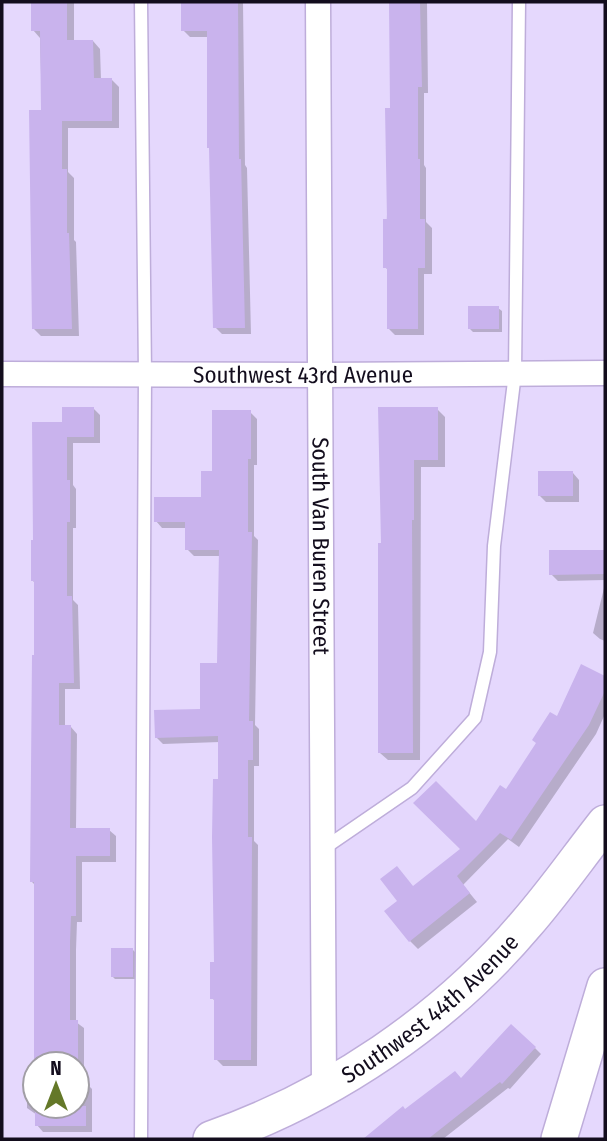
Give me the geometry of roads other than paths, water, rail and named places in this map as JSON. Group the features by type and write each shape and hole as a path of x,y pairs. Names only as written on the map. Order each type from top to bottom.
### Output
{"street":[{"name":"South Van Buren Street","path":"318,2 324,1090"},
{"name":"Southwest 43rd Avenue","path":"2,374 605,373"},
{"name":"Southwest 44th Avenue","path":"211,1139 324,1090 414,1030 471,981 526,925 605,823"},
{"path":"559,1139 605,986"}],"lane":[{"path":"141,2 145,374 141,1139"},
{"path":"323,850 412,788 475,719 490,652 494,546 514,373 519,2"}]}
